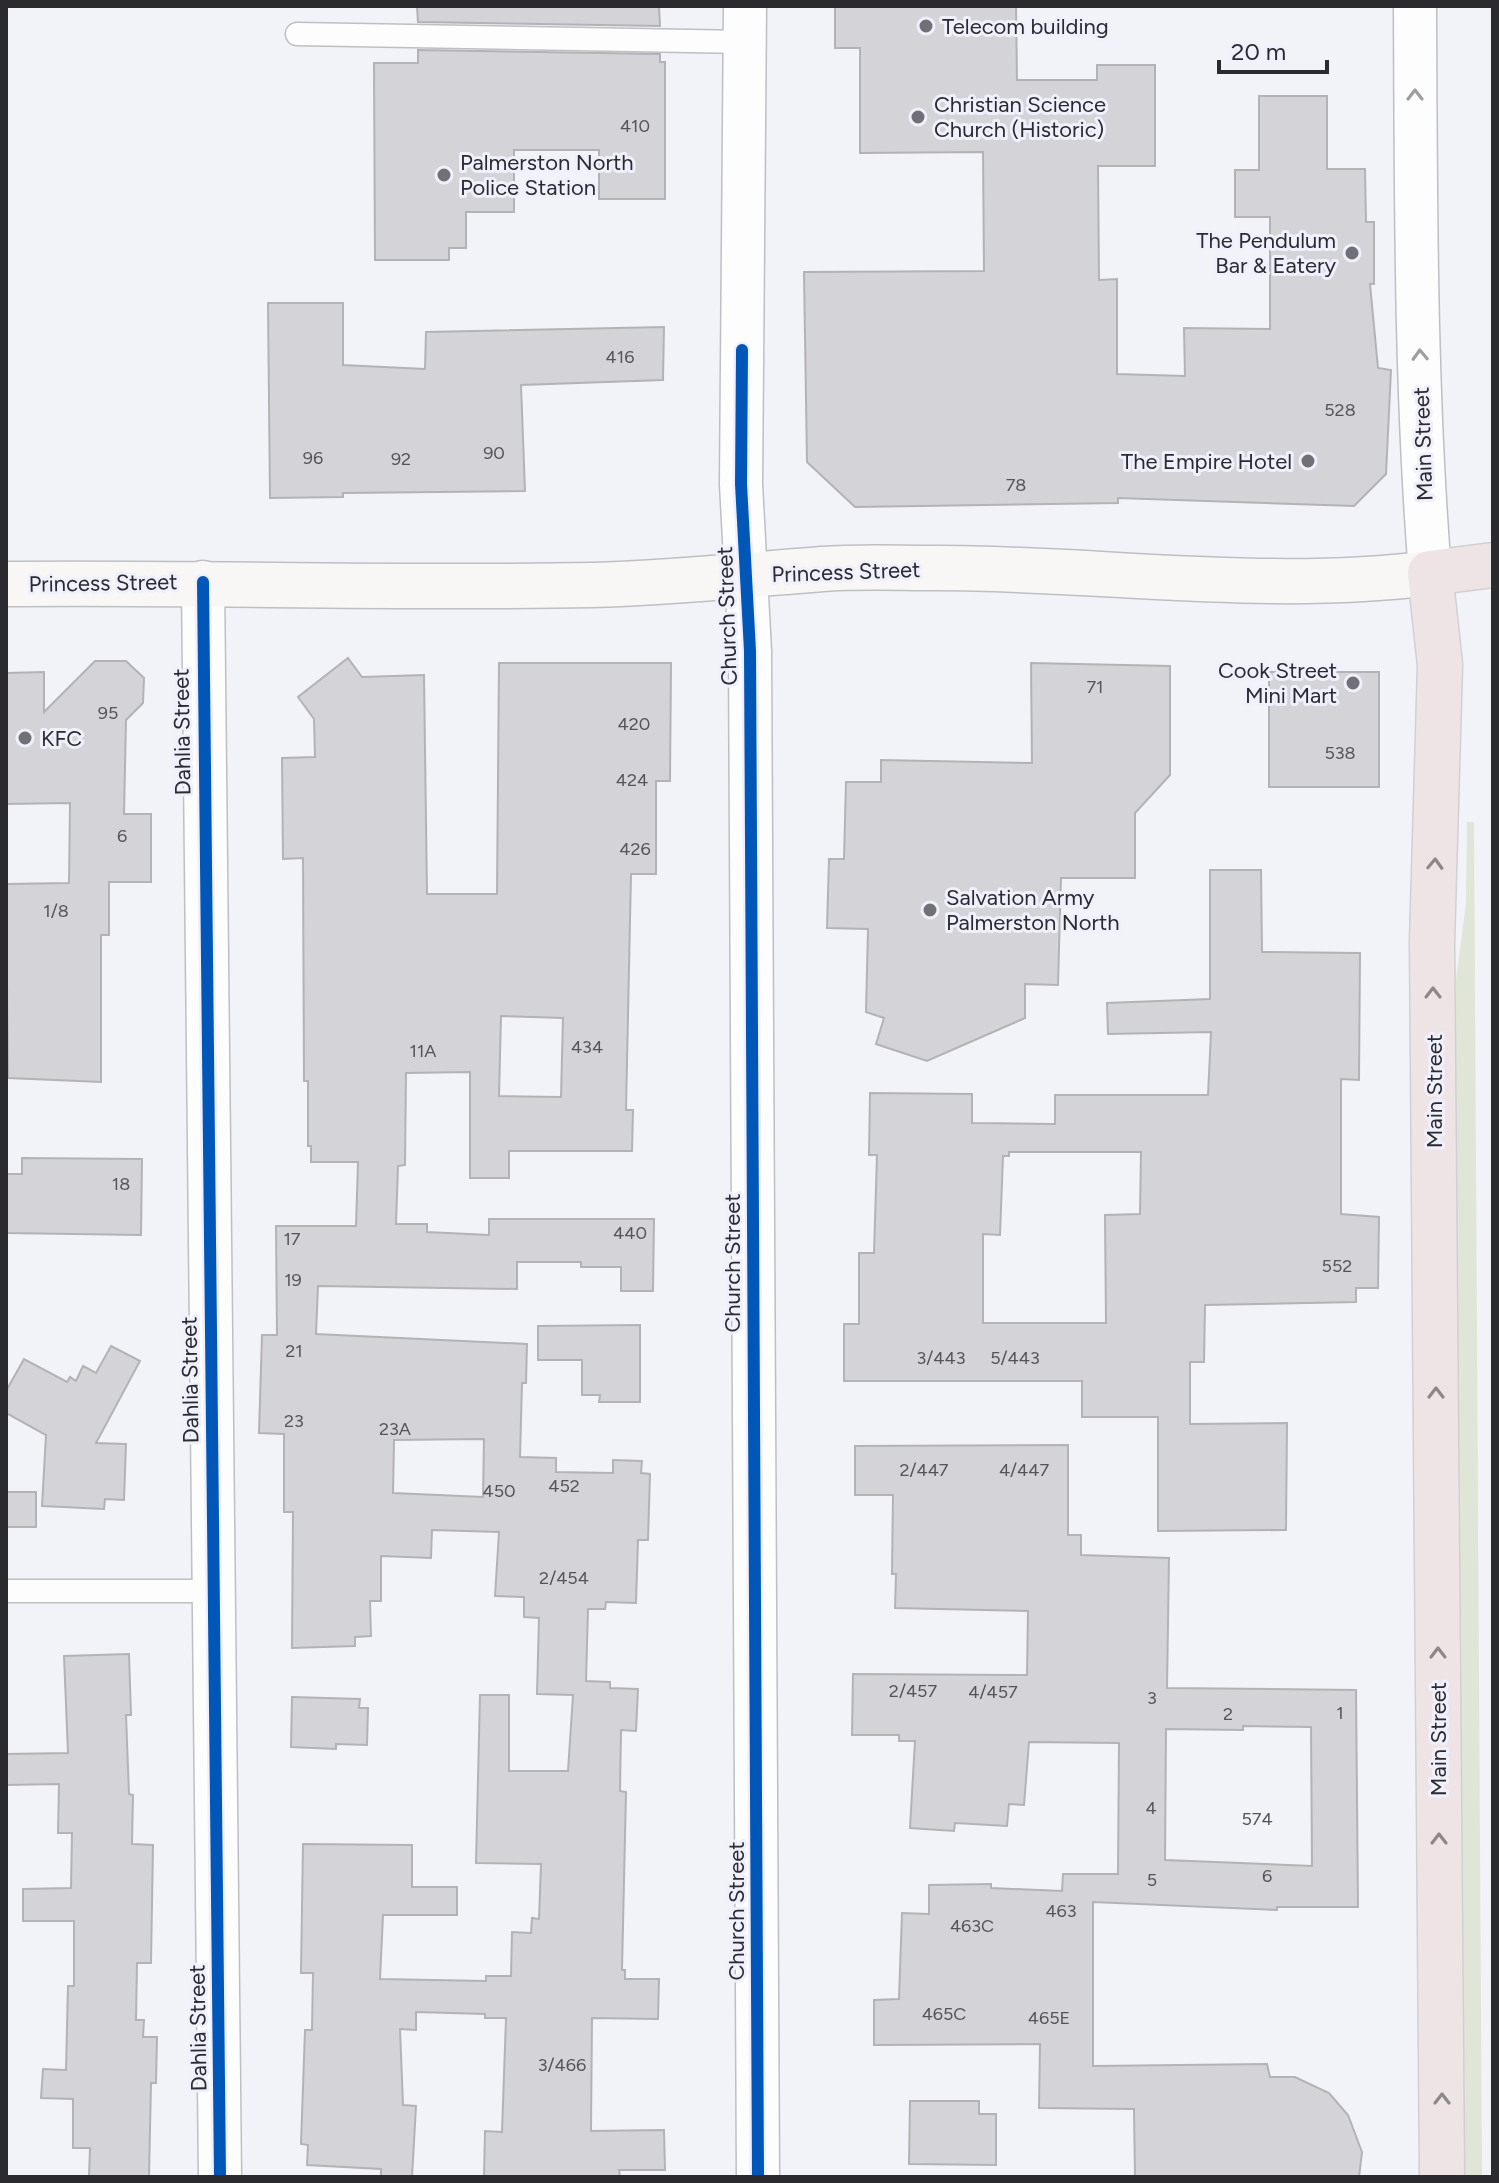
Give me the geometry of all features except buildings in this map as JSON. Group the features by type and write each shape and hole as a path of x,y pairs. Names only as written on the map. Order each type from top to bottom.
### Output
{"highway":[{"name":"Princess Street","path":"1430,573 1493,565"},
{"name":"Main Street","path":"1430,573 1440,665 1432,942 1442,2177"}],"main road":[{"name":"Princess Street","path":"6,584 203,582 501,587 674,583 825,568 1022,568 1234,582 1386,578 1430,573"}],"street":[{"name":"Main Street","path":"1415,6 1418,297 1430,573"},
{"name":"Church Street","path":"745,24 741,484 750,651 758,2177"},
{"name":"Dahlia Street","path":"203,582 220,2177"}],"lane":[{"path":"297,34 745,24"},
{"path":"6,1591 213,1591"}],"green space":[{"path":"1467,822 1474,822 1482,2177 1463,2177 1455,987 1466,903"}],"cycle path":[{"path":"742,350 741,484 750,651 758,2177"},
{"path":"203,582 220,2177"}],"place":[{"name":"Telecom building","path":"926,26"},
{"name":"Christian Science Church (Historic)","path":"918,117"},
{"name":"Palmerston North Police Station","path":"444,175"},
{"name":"The Pendulum Bar & Eatery","path":"1352,253"},
{"name":"The Empire Hotel","path":"1308,461"},
{"name":"Cook Street Mini Mart","path":"1353,683"},
{"name":"KFC","path":"25,738"},
{"name":"Salvation Army Palmerston North","path":"930,910"}]}
